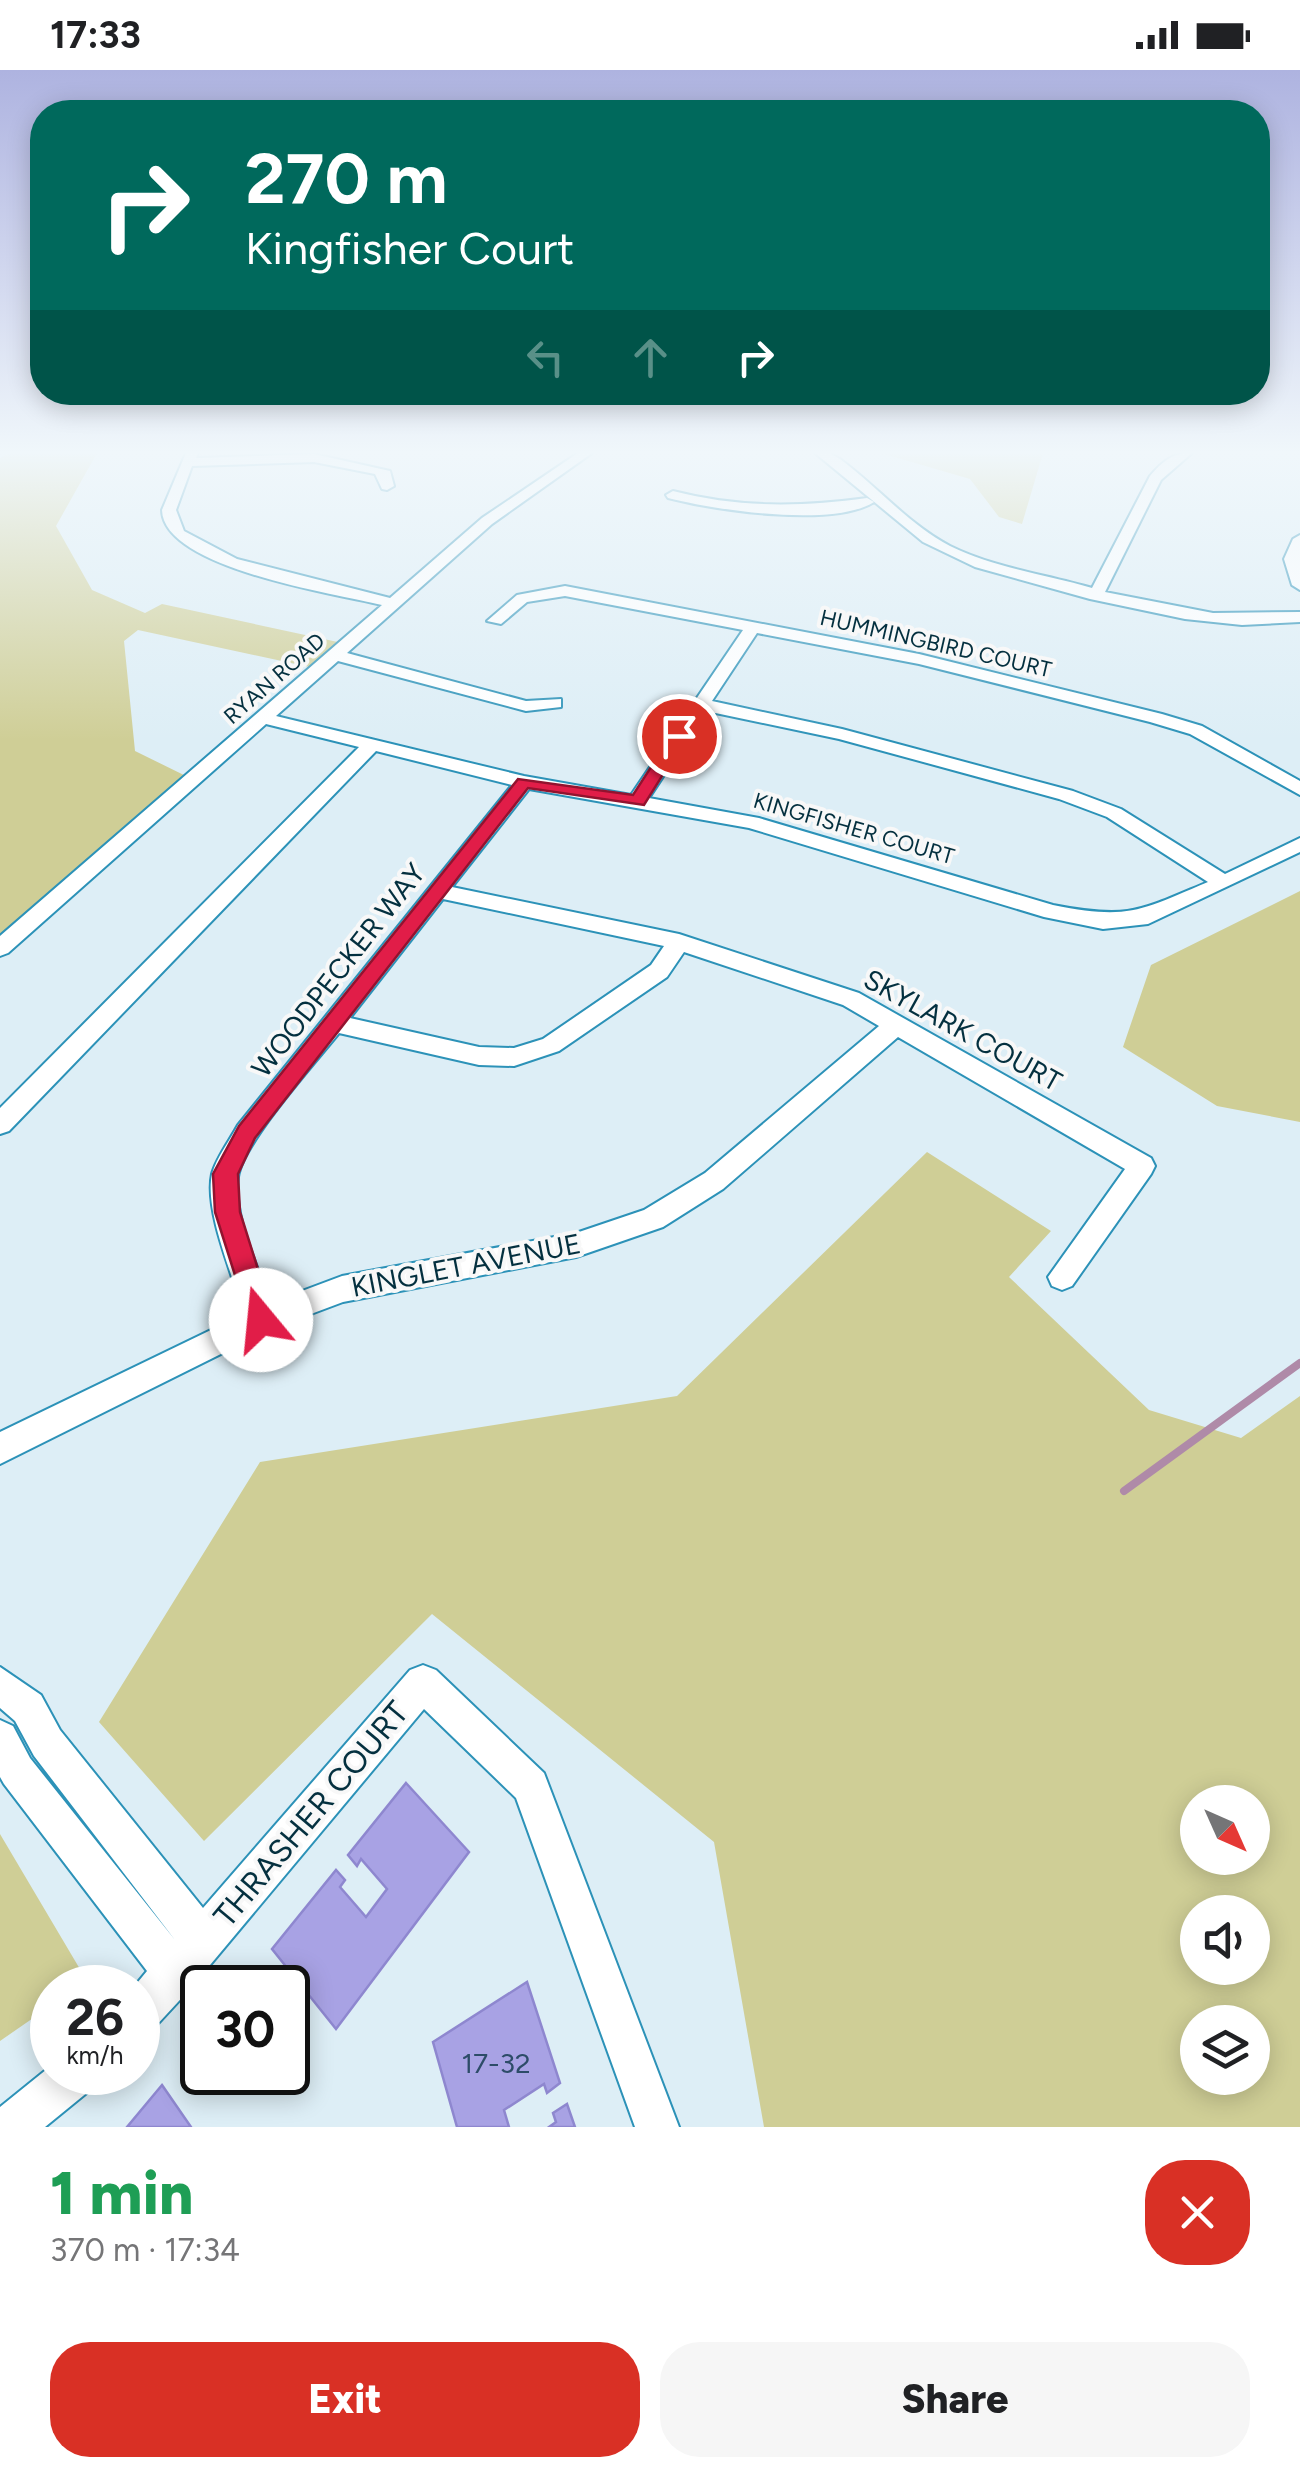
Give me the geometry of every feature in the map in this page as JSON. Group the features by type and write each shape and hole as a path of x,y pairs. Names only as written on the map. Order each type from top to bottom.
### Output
{"street":[{"path":"198,549 222,560 393,603"},
{"name":"RYAN ROAD","path":"0,948 456,549"},
{"path":"939,549 974,567 1027,586 1218,620 1300,617"},
{"path":"1095,596 1119,549"},
{"path":"1295,549 1290,558 1300,585"},
{"name":"HUMMINGBIRD COURT","path":"495,622 522,598 565,591 919,659 1196,730 1300,789"},
{"path":"638,801 752,628"},
{"path":"335,654 526,706 555,703"},
{"path":"700,704 842,734 1066,795 1114,812 1224,884"},
{"name":"KINGFISHER COURT","path":"262,718 524,782 752,822 1052,912 1104,922 1140,919 1224,884 1300,844"},
{"path":"0,1124 372,745"},
{"name":"WOODPECKER WAY","path":"261,1320 227,1212 226,1174 247,1132 524,782"},
{"name":"SKYLARK COURT","path":"439,891 678,942 851,999 1142,1166 1062,1277"},
{"path":"334,1023 478,1056 514,1057 551,1045 659,971 678,942"},
{"name":"KINGLET AVENUE","path":"0,1448 261,1320 342,1289 576,1245 653,1219 714,1182 896,1025"},
{"name":"THRASHER COURT","path":"160,1990 423,1683 531,1786 657,2127"},
{"path":"0,1685 28,1708 47,1743 203,1941"},
{"path":"0,1740 18,1771 175,1974"},
{"path":"10,2127 50,2095"}],"shaded area":[{"path":"0,549 69,549 92,590 145,613 162,604 347,644 319,669 138,630 124,641 135,751 192,779 0,948"},
{"path":"1300,891 1300,1122 1217,1106 1123,1047 1151,965"},
{"path":"927,1152 1051,1231 1009,1277 1149,1410 1241,1438 1300,1396 1300,2127 764,2127 714,1842 432,1614 204,1841 99,1722 260,1462 677,1396"},
{"path":"0,1834 78,1965 30,1965 30,2020 0,2041"}],"building":[{"path":"406,1783 469,1852 336,2029 310,1996 310,1965 285,1965 272,1949 336,1870 345,1880 340,1887 366,1917 387,1889 361,1859 357,1866 348,1855"},
{"path":"527,1982 560,2083 547,2093 544,2084 504,2110 509,2127 457,2127 433,2042"},
{"path":"162,2085 191,2127 127,2127 154,2095 160,2095"},
{"path":"567,2104 575,2127 549,2127 556,2122 553,2113"}],"waterway":[{"path":"1124,1491 1300,1363"}],"route":[{"path":"261,1320 227,1212 226,1174 247,1132 524,782 638,801 679,736"}]}
